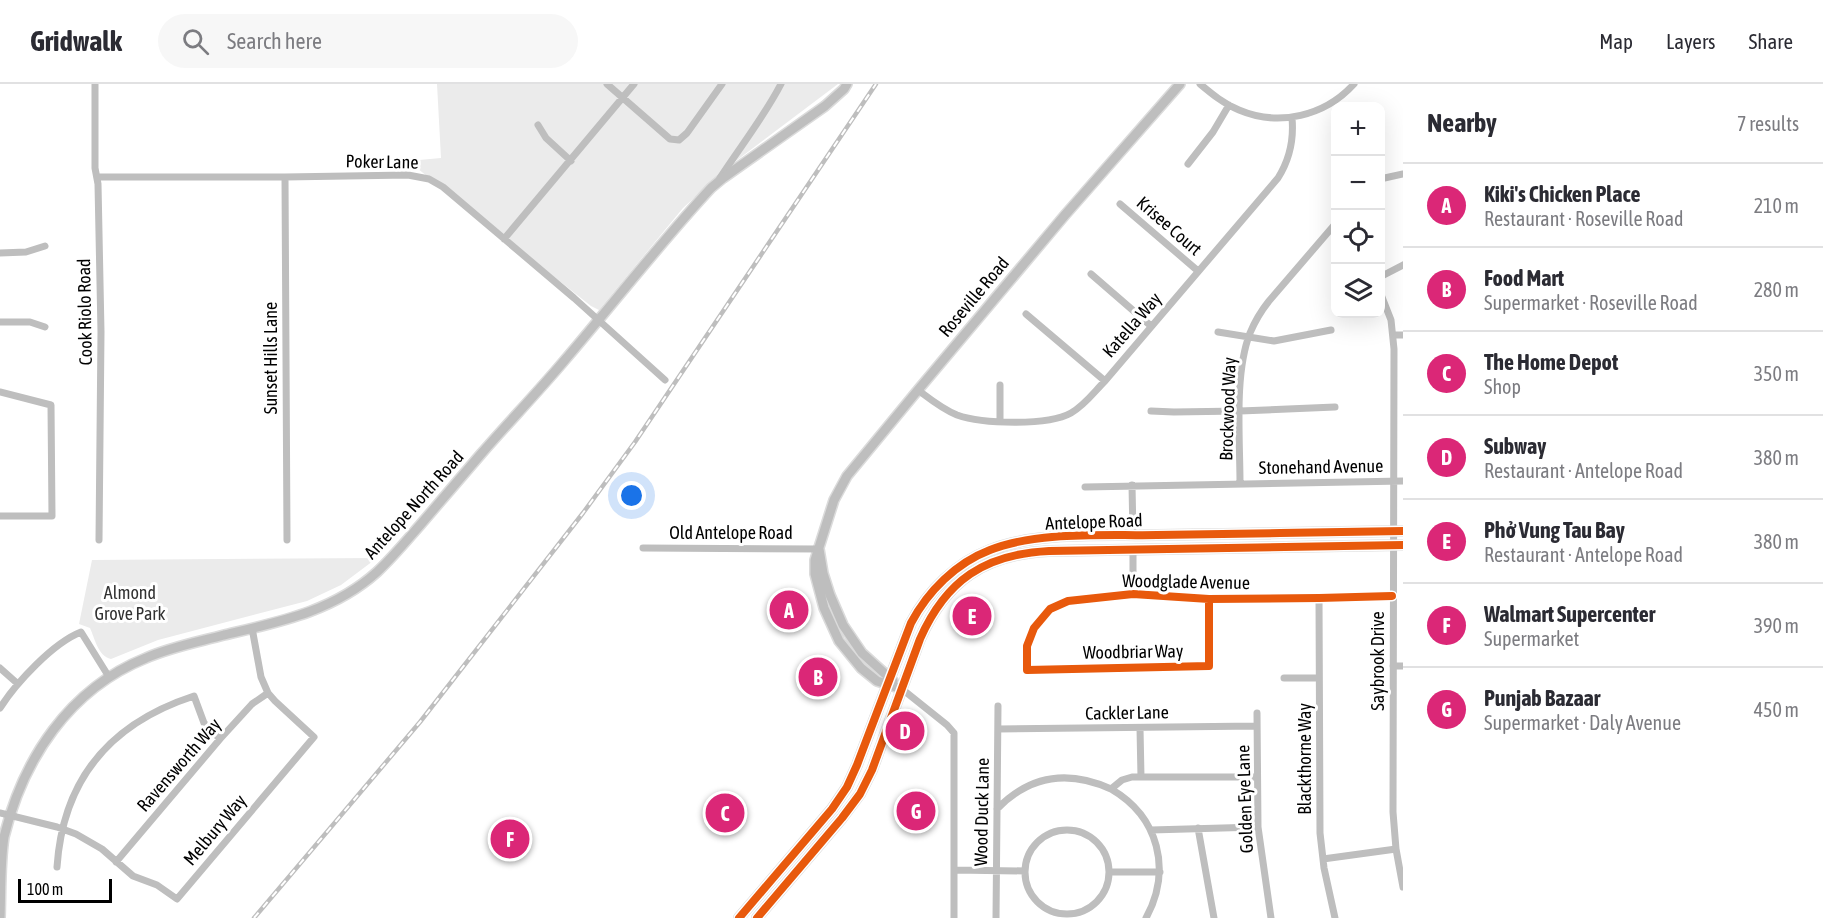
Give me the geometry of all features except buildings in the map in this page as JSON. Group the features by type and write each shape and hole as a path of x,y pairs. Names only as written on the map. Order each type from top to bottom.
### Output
{"main road":[{"name":"Antelope North Road","path":"0,918 1,858 11,816 25,775 44,741 69,710 93,688 136,662 164,651 297,617 349,593 376,573 598,321 699,201 715,185 825,106 847,84"},
{"name":"Roseville Road","path":"902,689 888,681 862,653 837,615 823,573 819,549 829,511 847,476 1065,215 1180,84"},
{"name":"Antelope Road","path":"742,917 832,809 847,787 911,623 923,603 947,578 976,556 1001,546 1031,539 1403,531"},
{"path":"1133,549 1175,535"},
{"path":"1092,549 1133,536"},
{"name":"Antelope Road","path":"758,918 860,794 872,770 920,639 947,593 963,579 993,561 1019,553 1092,549 1403,545"},
{"path":"758,918 754,913 755,907 778,880 780,870"}],"street":[{"name":"Cook Riolo Road","path":"95,84 95,168 101,332 99,540"},
{"path":"607,84 670,139 679,140 687,133 722,84"},
{"path":"504,239 634,84"},
{"path":"715,185 768,109 781,84"},
{"path":"1200,84 1229,105 1258,117 1274,118 1292,118 1323,108 1341,97 1354,84"},
{"path":"1188,164 1229,105"},
{"name":"Katella Way","path":"918,390 956,414 975,420 1045,421 1062,417 1085,403 1278,178 1293,142 1292,118"},
{"path":"538,125 546,138 571,161"},
{"path":"1385,178 1403,174"},
{"name":"Poker Lane","path":"97,177 419,176 436,182 665,380"},
{"name":"Sunset Hills Lane","path":"285,177 287,540"},
{"name":"Krisee Court","path":"1120,204 1198,271"},
{"name":"Brockwood Way","path":"1240,483 1242,364 1248,337 1255,321 1269,301 1331,234"},
{"path":"0,253 26,252 45,246"},
{"path":"1385,274 1403,265"},
{"path":"1091,274 1151,326"},
{"name":"Saybrook Drive","path":"1385,305 1391,320 1393,335 1393,812 1396,849 1403,887"},
{"path":"1026,314 1105,381"},
{"path":"0,322 30,322 45,327"},
{"path":"1218,332 1274,341 1331,330"},
{"path":"1393,335 1403,335"},
{"path":"1000,385 1000,421"},
{"path":"0,392 51,405 52,516 0,516"},
{"path":"1151,411 1240,411 1335,407"},
{"path":"1394,407 1403,407"},
{"name":"Stonehand Avenue","path":"1085,487 1403,481"},
{"path":"1132,485 1133,536"},
{"name":"Old Antelope Road","path":"643,548 819,549"},
{"path":"1133,549 1133,594"},
{"name":"Woodglade Avenue","path":"1027,670 1027,651 1036,624 1050,609 1077,599 1133,594 1209,599 1392,596"},
{"name":"Blackthorne Way","path":"1319,598 1320,826 1323,858 1335,918"},
{"name":"Woodbriar Way","path":"1027,670 1209,666 1209,599"},
{"name":"Melbury Way","path":"0,813 62,828 92,842 133,876 157,885 177,899 314,737 268,693 261,677 252,628"},
{"path":"0,708 18,684 59,646 81,632 109,677"},
{"path":"1394,666 1403,666"},
{"path":"0,668 18,684"},
{"path":"1284,678 1319,678"},
{"path":"902,689 954,733 954,918"},
{"name":"Ravensworth Way","path":"116,862 252,704 268,693"},
{"path":"57,867 62,828 70,803 95,760 116,738 143,717 194,696 204,723 220,740"},
{"name":"Wood Duck Lane","path":"996,918 998,706"},
{"name":"Golden Eye Lane","path":"1257,713 1258,827 1271,918"},
{"name":"Cackler Lane","path":"998,729 1257,726"},
{"path":"1140,728 1141,777"},
{"path":"1393,736 1403,736"},
{"path":"997,809 1020,790 1039,782 1065,777 1088,780 1111,789 1127,799 1151,830 1158,851 1160,872 1152,908 1146,918"},
{"path":"1111,789 1127,778 1257,777"},
{"path":"1151,830 1258,827"},
{"path":"1198,828 1214,918"},
{"path":"1071,830 1086,835 1098,844 1106,857 1109,872 1106,887 1097,900 1085,909 1070,913 1054,912 1041,905 1027,886 1025,871 1028,856 1036,843 1056,832 1071,830"},
{"path":"1323,858 1396,849"},
{"path":"955,870 1025,871"},
{"path":"1109,872 1160,872"},
{"path":"1152,908 1154,918"}],"green space":[{"path":"437,84 838,84 728,167 683,208 599,310 408,161 441,158"},
{"name":"Almond Grove Park","path":"377,558 341,585 307,601 158,640 111,659 100,651 90,628 79,624 92,560"}],"railway":[{"path":"254,918 420,722 583,513 635,442 876,84"}],"cycle path":[{"path":"739,918 832,809 847,787 911,623 926,600 944,579 966,562 990,550 1009,544 1050,537 1403,531"},
{"path":"757,918 860,794 872,770 920,639 930,618 955,586 970,574 1005,558 1049,551 1403,545"},
{"path":"1209,599 1209,666 1027,670 1027,646 1034,628 1050,609 1068,601 1133,594 1209,599 1392,596"}],"place":[{"name":"Kiki's Chicken Place","path":"789,610"},
{"name":"Phở Vung Tau Bay","path":"972,616"},
{"name":"Food Mart","path":"818,677"},
{"name":"Subway","path":"905,731"},
{"name":"Punjab Bazaar","path":"916,811"},
{"name":"The Home Depot","path":"725,813"},
{"name":"Walmart Supercenter","path":"510,839"}]}
